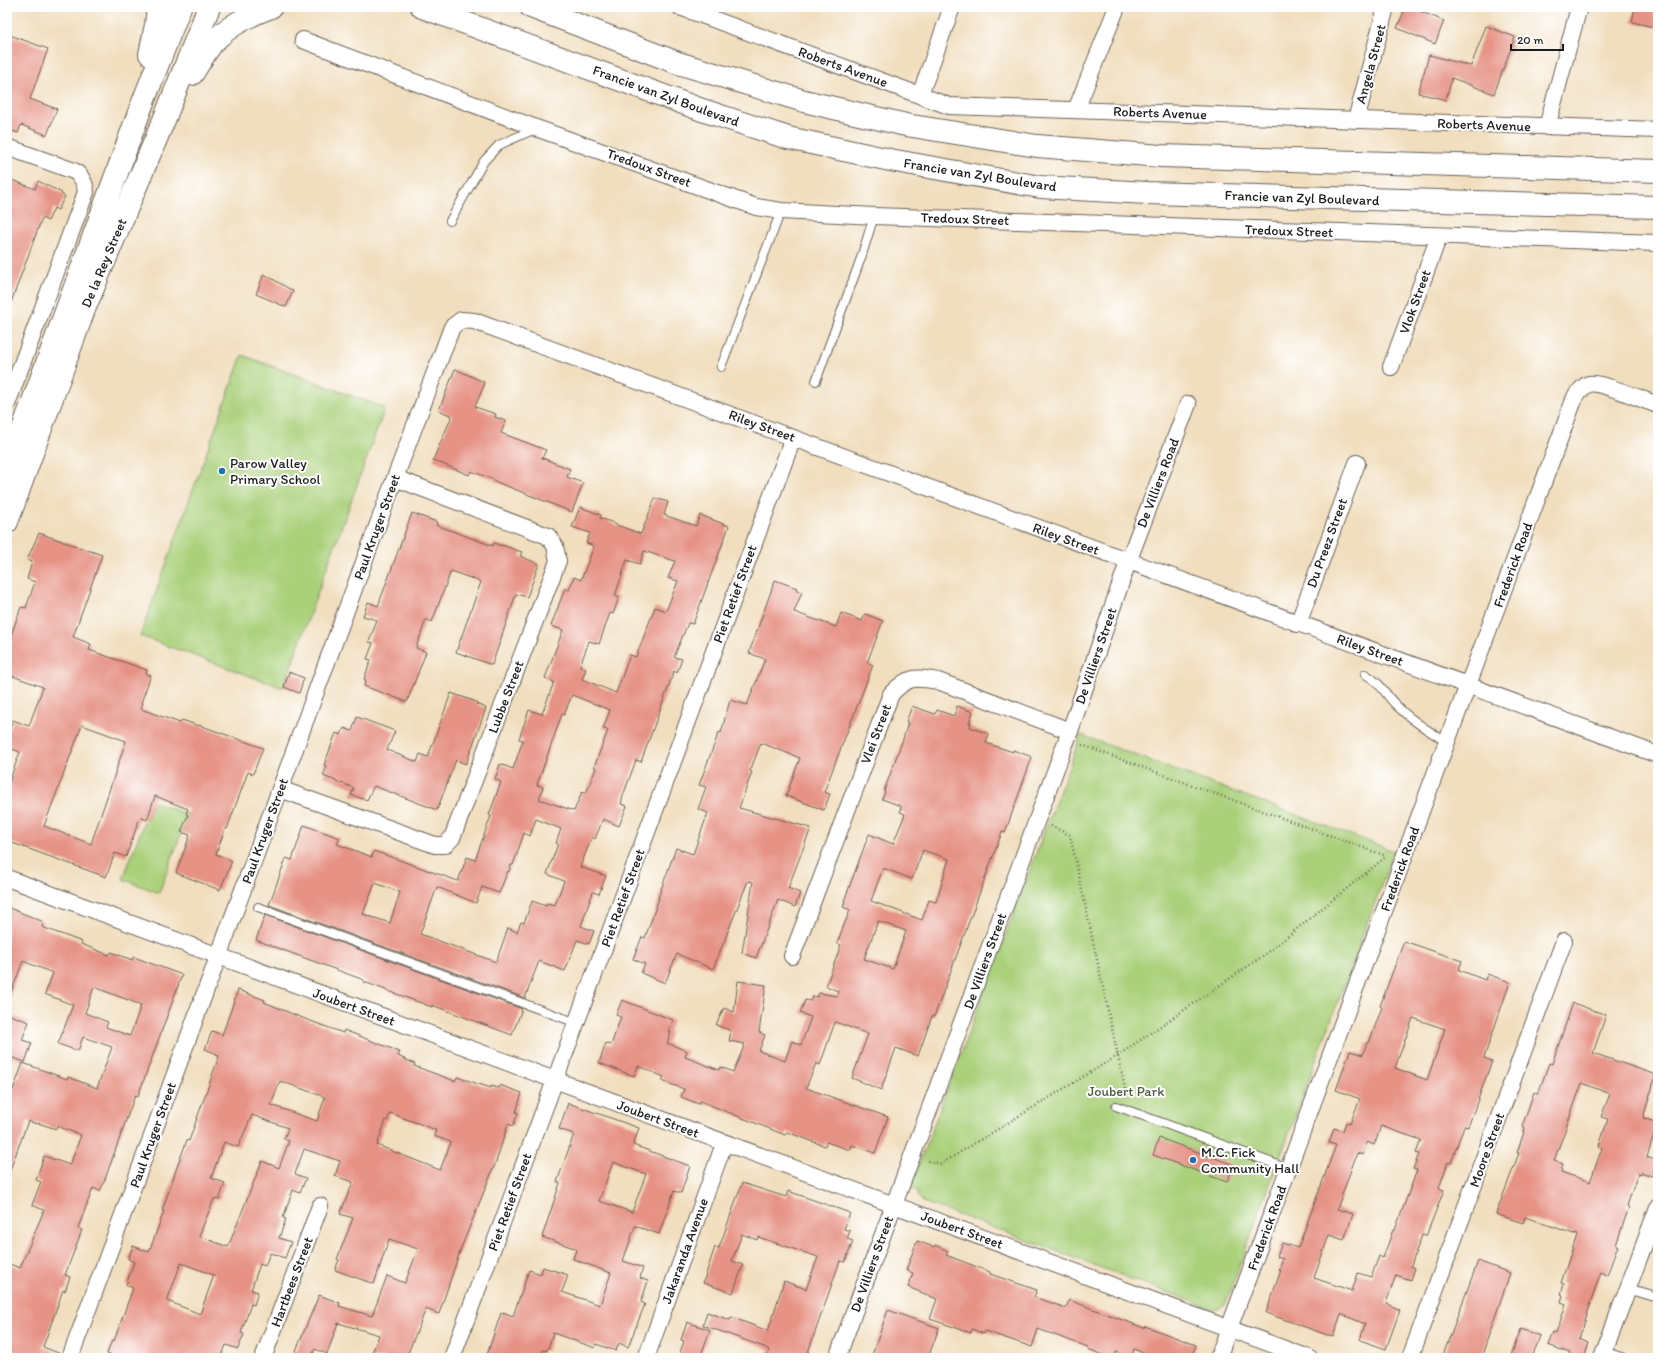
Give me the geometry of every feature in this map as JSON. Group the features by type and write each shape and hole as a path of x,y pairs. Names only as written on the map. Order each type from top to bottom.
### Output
{"main road":[{"path":"140,110 156,26 158,7"},
{"name":"De la Rey Street","path":"7,472 140,110 180,7"},
{"name":"De la Rey Street","path":"7,522 85,307 164,120 209,7"},
{"path":"164,120 217,38 234,25 255,13 271,7"},
{"name":"Francie van Zyl Boulevard","path":"422,7 702,110 788,138 890,160 1040,187 1147,194 1658,207"},
{"path":"531,7 678,63 804,101 906,125 1037,146 1161,156 1658,172"}],"street":[{"name":"Roberts Avenue","path":"680,7 949,106 1658,130"},
{"path":"920,95 952,7"},
{"path":"1076,110 1117,7"},
{"name":"Angela Street","path":"1356,120 1386,7"},
{"path":"1547,127 1579,7"},
{"name":"Tredoux Street","path":"303,40 536,128 756,206 781,211 874,216 1658,243"},
{"path":"7,147 74,171 83,179 86,192 7,404"},
{"name":"Vlok Street","path":"1391,367 1439,236"},
{"name":"Paul Kruger Street","path":"70,1358 452,327 461,320 474,321"},
{"name":"Riley Street","path":"474,321 1658,755"},
{"name":"Frederick Road","path":"1221,1357 1229,1329 1575,397 1589,384 1600,385 1658,405"},
{"name":"De Villiers Road","path":"1128,562 1188,404"},
{"name":"Piet Retief Street","path":"452,1358 793,438"},
{"name":"Du Preez Street","path":"1298,624 1357,463"},
{"name":"Lubbe Street","path":"280,789 434,845 445,845 452,838 558,561 554,546 548,536 395,478"},
{"name":"De Villiers Street","path":"837,1358 1070,731 1128,562"},
{"name":"Vlei Street","path":"792,956 891,694 902,683 917,678 938,681 1070,731"},
{"name":"Joubert Street","path":"7,878 724,1144 1309,1358"},
{"name":"Moore Street","path":"1410,1358 1564,941"},
{"name":"Jakaranda Avenue","path":"646,1358 724,1144"},
{"name":"Hartbees Street","path":"264,1358 320,1206"},
{"path":"1603,1354 1658,1206"}],"lane":[{"path":"450,221 484,161 499,145 536,128"},
{"path":"721,367 781,211"},
{"path":"816,381 861,258 874,216"},
{"path":"1365,674 1375,679 1382,686 1385,693 1398,708 1447,742"},
{"path":"258,907 576,1023"},
{"path":"1116,1106 1289,1169"},
{"path":"1628,1288 1658,1298"},
{"path":"1603,1354 1624,1358"}],"path":[{"path":"1070,731 1082,745 1386,856"},
{"path":"1037,820 1070,835 1117,1056 1131,1112"},
{"path":"912,1156 941,1164 1117,1056 1266,953 1386,856 1407,850"}],"green space":[{"path":"242,355 385,408 283,688 140,636"},
{"name":"Joubert Park","path":"1081,735 1394,851 1225,1305 1219,1309 1213,1309 923,1202 918,1196 918,1191 910,1188"},
{"path":"152,801 188,815 159,893 123,879 145,819 147,819 152,806"}],"building":[{"path":"1406,7 1410,7 1444,21 1435,44 1397,28"},
{"path":"1635,7 1658,7 1658,28 1632,22"},
{"path":"1486,26 1515,37 1494,94 1452,78 1446,100 1418,93 1429,55 1471,66"},
{"path":"7,34 48,49 30,99 57,109 47,135 21,125 18,133 7,129"},
{"path":"7,178 35,189 38,181 65,196 58,210 54,208 48,221 42,218 9,308 7,308"},
{"path":"264,274 293,291 286,307 256,294"},
{"path":"455,369 484,382 475,407 496,414 495,417 506,421 501,433 546,450 542,458 570,469 567,477 583,483 572,512 471,471 469,475 433,460 452,416 439,410"},
{"path":"655,498 668,502 664,515 696,526 700,515 729,526 693,624 688,623 674,657 682,659 677,673 674,671 641,762 636,760 623,796 621,804 627,806 619,826 603,819 595,839 592,837 580,867 606,876 599,894 593,892 581,926 594,931 589,944 577,940 565,971 539,961 525,998 269,905 286,858 292,860 304,825 340,838 337,844 372,857 374,851 458,881 467,857 475,860 491,816 489,815 501,782 495,779 500,764 513,769 523,740 519,739 529,710 542,714 554,682 545,678 563,630 551,626 565,588 569,590 574,577 581,580 594,546 586,543 590,533 572,527 580,507 601,515 600,518 641,534","holes":["644,551 675,561 668,578 678,581 666,611 655,607 636,657 630,655 616,693 582,679 586,669 580,666 589,641 599,644 610,613 613,614 619,597 615,596 627,560 640,564","572,695 610,710 603,729 608,730 594,767 596,768 586,793 582,792 574,811 539,799 543,787 537,785 562,714 564,715","536,819 561,829 556,843 558,844 547,874 564,881 555,905 547,903 546,906 532,901 524,923 521,922 517,932 508,928 496,962 420,934 437,887 476,903 482,887 499,893 508,871 509,872 511,865 513,865 524,833 530,836","375,883 400,892 390,923 363,914"]},
{"path":"412,513 437,522 436,525 493,546 494,543 522,552 520,556 539,564 527,597 516,594 492,665 456,652 481,582 451,571 432,622 426,619 416,648 426,652 407,702 364,686 366,680 364,679 371,660 367,659 373,643 369,642 377,620 363,616 368,602 378,606"},
{"path":"39,533 102,555 73,637 91,644 89,650 147,670 146,674 151,675 141,703 143,703 141,709 180,723 182,720 199,725 263,748 253,774 248,772 216,854 232,861 220,890 176,873 190,835 181,832 188,815 186,814 188,809 155,796 147,820 140,817 126,857 115,853 106,877 7,841 7,788 20,752 7,747 7,736 13,720 29,726 43,687 7,674 7,647 21,607 26,608 35,582 27,579 32,562 27,560","holes":["82,725 126,741 91,844 44,826"]},
{"path":"775,580 797,588 796,590 802,592 794,612 836,627 841,613 862,621 865,614 883,621 867,663 873,665 824,792 830,794 824,810 786,796 800,758 761,743 750,771 752,772 739,808 811,828 788,888 800,893 795,907 778,900 756,958 742,953 753,882 748,881 713,969 677,954 665,983 641,973 645,964 633,959 642,937 645,938 676,848 693,854 708,813 698,809 706,787 699,785 719,732 721,733 730,700 747,705 765,659 749,653"},
{"path":"289,672 304,678 299,693 284,687"},
{"path":"451,693 477,702 476,704 486,708 466,764 456,760 437,810 374,786 367,800 351,795 354,788 323,776 327,766 324,765 336,733 341,735 344,728 352,731 357,717 395,731 387,750 417,762 420,754 428,757"},
{"path":"912,706 935,714 937,710 954,716 957,706 973,712 969,723 971,723 970,727 989,734 986,743 1032,757 1005,833 1002,832 934,1017 932,1016 918,1056 896,1048 881,1090 852,1078 868,1034 835,1022 820,1065 816,1063 806,1088 888,1117 875,1153 852,1145 850,1150 826,1142 825,1146 787,1132 785,1135 700,1101 699,1104 681,1097 684,1089 662,1081 664,1077 638,1066 634,1076 599,1063 606,1043 611,1045 621,1017 616,1015 622,1000 673,1020 667,1043 687,1051 685,1057 719,1070 721,1067 733,1072 745,1044 729,1041 731,1031 716,1025 724,1008 734,1012 738,981 766,985 759,1032 765,1035 759,1051 785,1061 792,1041 801,1045 811,1017 800,1013 805,1000 810,1001 813,996 817,997 819,993 837,996 838,991 826,986 841,945 837,943 850,910 843,907 844,901 869,834 893,844 905,814 900,812 901,806 882,799 908,723 906,722","holes":["923,850 949,859 936,902 929,900 922,920 871,901 883,868 912,879","878,921 906,931 893,969 864,959"]},
{"path":"7,907 44,922 42,927 82,942 81,944 109,955 111,952 132,960 134,957 182,975 138,1096 135,1095 104,1182 100,1191 93,1188 78,1228 82,1230 65,1275 70,1277 65,1291 63,1290 43,1347 61,1354 61,1358 7,1358 7,1263 20,1268 44,1210 32,1205 41,1182 36,1180 44,1156 70,1165 81,1135 57,1126 56,1129 28,1121 9,1173 7,1173 7,1087 13,1090 23,1063 97,1088 112,1047 83,1037 78,1051 58,1044 73,1005 45,994 53,973 23,961 7,1001","holes":["94,987 141,1005 130,1036 106,1027 108,1022 85,1013"]},
{"path":"265,915 522,1009 512,1035 432,1005 432,1007 364,982 364,980 256,940"},
{"path":"1404,941 1462,961 1459,970 1485,980 1487,974 1510,982 1484,1058 1492,1061 1468,1127 1464,1126 1451,1163 1448,1162 1439,1188 1444,1190 1426,1236 1422,1235 1411,1266 1415,1268 1411,1280 1396,1275 1386,1303 1400,1310 1386,1349 1360,1340 1365,1324 1341,1314 1333,1337 1266,1313 1281,1270 1279,1270 1283,1259 1277,1257 1282,1243 1298,1248 1336,1145 1329,1143 1334,1128 1343,1131 1346,1122 1350,1124 1360,1099 1336,1090 1350,1051 1363,1055 1382,1007 1380,1006","holes":["1413,1018 1445,1029 1427,1080 1395,1068","1381,1126 1421,1140 1416,1153 1419,1154 1413,1169 1417,1170 1383,1258 1379,1256 1371,1277 1358,1273 1352,1291 1314,1278 1329,1235 1344,1240 1353,1214 1337,1209 1357,1153 1363,1155 1367,1142 1374,1145"]},
{"path":"238,990 265,1000 264,1002 300,1017 343,1033 344,1030 400,1052 398,1056 415,1064 414,1066 455,1081 457,1077 491,1088 491,1086 499,1088 500,1085 522,1093 516,1112 518,1113 513,1126 508,1124 496,1162 461,1248 439,1314 426,1309 406,1358 370,1358 379,1335 338,1323 327,1354 315,1349 311,1358 293,1358 319,1295 340,1303 339,1306 372,1316 387,1276 405,1283 418,1249 389,1239 374,1284 335,1270 339,1260 337,1259 353,1218 340,1214 353,1182 335,1176 340,1161 304,1149 295,1174 306,1178 300,1193 293,1190 283,1218 286,1219 279,1238 291,1242 285,1258 270,1253 265,1266 260,1264 251,1290 258,1292 254,1305 251,1304 241,1333 244,1334 238,1349 226,1345 221,1358 118,1358 107,1354 112,1340 114,1341 133,1288 126,1285 134,1262 128,1259 133,1246 149,1252 164,1211 162,1211 177,1167 187,1140 189,1141 219,1056 205,1049 212,1031 222,1035","holes":["280,1081 325,1097 317,1121 271,1105","390,1113 436,1130 434,1136 451,1142 440,1170 377,1145 386,1120 387,1121","252,1115 288,1128 284,1139 289,1141 279,1168 262,1161 228,1247 199,1236 214,1199 219,1200 225,1183 211,1178 224,1142 238,1147","181,1263 214,1275 200,1314 167,1301"]},
{"path":"1573,1003 1606,1015 1593,1053 1656,1075 1643,1118 1658,1123 1647,1157 1657,1161 1652,1176 1641,1172 1641,1174 1638,1173 1627,1206 1629,1207 1616,1245 1618,1246 1607,1275 1601,1272 1582,1326 1579,1339 1589,1343 1584,1358 1567,1358 1570,1353 1548,1345 1553,1333 1556,1334 1566,1304 1561,1302 1563,1295 1561,1294 1564,1284 1561,1283 1577,1235 1525,1217 1523,1223 1496,1214 1519,1153 1517,1153 1525,1129 1523,1124 1534,1092 1538,1094 1549,1063 1552,1064","holes":["1582,1083 1610,1094 1601,1117 1608,1119 1599,1146 1602,1148 1590,1182 1561,1172 1563,1164 1554,1161"]},
{"path":"7,1014 29,1022 22,1040 32,1043 25,1062 7,1056"},
{"path":"568,1103 639,1128 633,1145 690,1166 681,1193 674,1191 659,1234 635,1226 623,1261 643,1268 640,1278 648,1281 641,1302 645,1304 628,1347 619,1343 616,1351 596,1344 595,1348 553,1333 547,1351 543,1350 540,1358 486,1358 501,1313 503,1314 503,1312 513,1316 529,1270 541,1274 543,1267 568,1275 562,1292 600,1305 611,1273 573,1259 576,1250 574,1248 542,1237 560,1183 557,1182 574,1134 559,1129","holes":["613,1162 646,1174 632,1212 599,1201"]},
{"name":"M.C. Fick Community Hall","path":"1159,1138 1234,1165 1227,1182 1153,1155"},
{"path":"742,1183 786,1197 788,1191 850,1213 844,1229 850,1231 847,1239 853,1241 845,1262 840,1261 806,1358 766,1358 769,1350 764,1347 703,1325 707,1312 730,1320 731,1317 768,1331 784,1281 806,1289 818,1257 758,1237 757,1240 742,1234 732,1261 743,1265 733,1293 703,1283 715,1247 719,1248"},
{"path":"917,1241 934,1247 935,1245 948,1251 946,1255 990,1272 990,1274 1037,1290 1034,1297 1066,1308 1069,1300 1144,1328 1145,1326 1196,1345 1191,1358 1154,1358 1134,1349 1131,1358 1116,1352 1114,1358 1112,1358 1088,1349 1088,1347 1038,1329 1032,1347 985,1331 984,1334 972,1329 971,1333 930,1319 937,1299 908,1287 913,1273 906,1270"},
{"path":"1478,1261 1510,1273 1481,1358 1442,1358"},
{"path":"888,1310 939,1328 928,1358 871,1358"},
{"path":"687,1322 710,1330 700,1358 678,1358 684,1341 681,1340"},
{"path":"1521,1329 1540,1336 1532,1358 1510,1358"}],"place":[{"name":"Parow Valley Primary School","path":"222,471"},
{"name":"M.C. Fick Community Hall","path":"1193,1160"}]}
